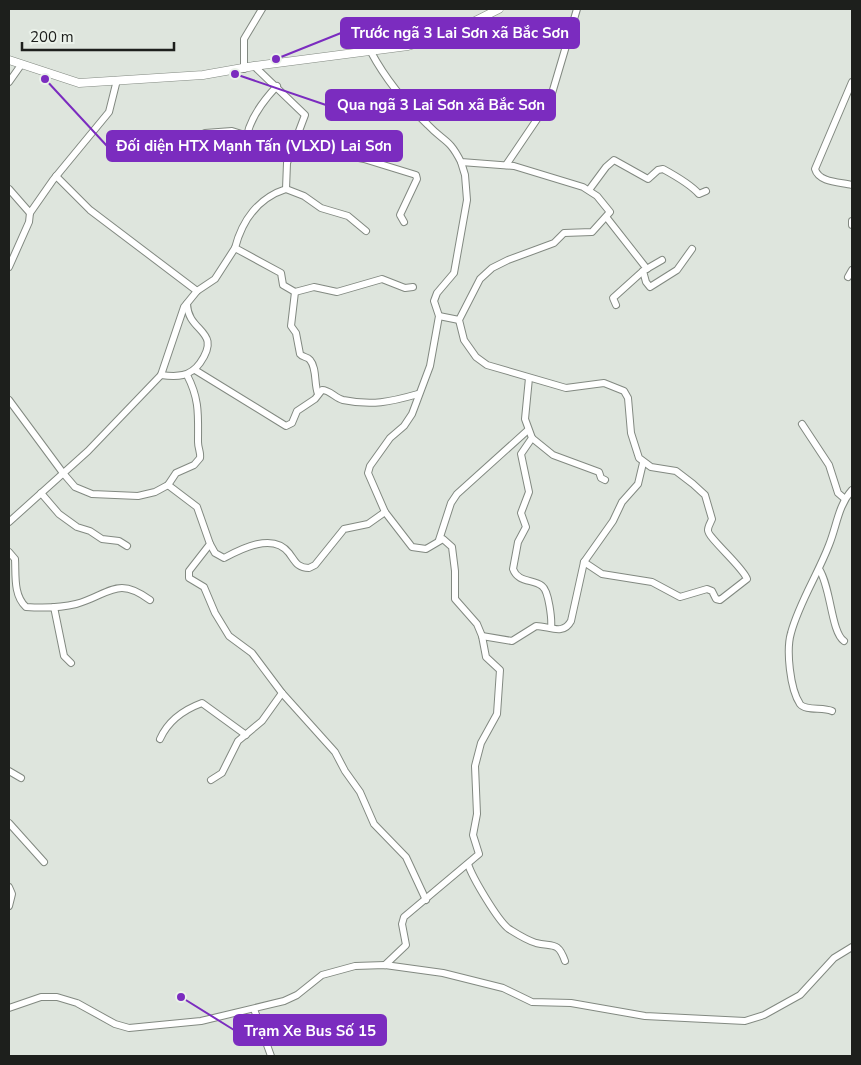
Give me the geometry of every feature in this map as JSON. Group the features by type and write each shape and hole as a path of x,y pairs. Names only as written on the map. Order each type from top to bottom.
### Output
{"street":[{"path":"244,69 244,39 262,9"},
{"path":"9,60 79,83 203,75 254,66 371,52 431,40 499,9"},
{"path":"506,165 550,100 577,9"},
{"path":"371,52 390,85 429,127 448,140 461,162 465,175 467,200 454,273 437,293 434,301 438,316 431,360 412,414 404,426 390,438 368,469 369,476 385,512 412,547 426,549 439,540 451,503 457,494 528,430"},
{"path":"9,82 21,65"},
{"path":"254,66 278,86 305,115 287,163 286,190"},
{"path":"9,267 29,222 30,213 56,176 109,112 118,80"},
{"path":"852,82 815,169 816,174 822,178 852,185"},
{"path":"246,147 245,135 255,116 278,86"},
{"path":"205,133 232,132 245,135"},
{"path":"296,141 308,148 364,158 416,175 417,179 400,215 404,222"},
{"path":"588,190 614,160 648,179 658,170 663,169 688,187 695,189 699,194 706,191"},
{"path":"461,162 506,165 539,173 588,190 610,212 607,218 592,232 564,233 554,243 530,250 492,268 476,284 460,320 464,340 482,362 529,378 566,388 604,383 624,391 628,398 631,437 636,452 643,463 676,471 702,492 712,519 708,532 746,576 745,582 720,600 716,599 712,591 707,589 680,598 652,582 608,575 584,562"},
{"path":"56,176 90,210 197,291"},
{"path":"9,189 30,213"},
{"path":"9,522 63,473 161,375 187,303 197,291 216,279 235,248 244,227 259,204 267,196 286,190 304,196 321,208 348,216 366,231"},
{"path":"607,218 645,270 646,282 650,287 677,270 692,249"},
{"path":"235,248 281,273 286,288 294,292 314,287 337,292 382,279 405,288 412,287"},
{"path":"616,305 613,298 645,270 662,260"},
{"path":"848,277 852,270"},
{"path":"294,292 291,326 296,334 300,354 310,360 312,364 314,382 318,394"},
{"path":"161,375 187,375 195,370 210,347 190,316 187,303"},
{"path":"438,316 460,320"},
{"path":"195,370 286,426 292,423 297,411 326,390 340,399 380,404 418,394"},
{"path":"9,400 75,487 92,494 138,496 163,489 176,473 194,465 200,458 198,446 200,424 196,398 187,375"},
{"path":"529,378 526,415 528,430 532,438 553,455 599,472 601,478 605,480"},
{"path":"802,424 829,465 838,493 844,499"},
{"path":"532,438 521,454 529,496 520,513 526,526 518,542 512,569 518,576 540,584 545,589 551,628"},
{"path":"482,636 512,641 532,627 540,626 563,630 569,625 584,562 613,521 622,502 638,484 643,463"},
{"path":"168,485 196,506 210,544 215,553 224,558 254,544 267,543 283,548 297,565 309,568 315,565 322,553 344,529 368,524 385,512"},
{"path":"832,711 825,708 801,706 790,672 791,633 819,569 844,499 852,490"},
{"path":"41,493 58,514 77,527 90,531 102,539 119,541 127,546"},
{"path":"385,965 406,945 402,920 479,854 473,835 477,814 475,761 482,742 498,714 500,670 486,657 482,636 477,624 454,599 453,551 447,541 439,540"},
{"path":"210,544 189,571 189,578 204,587 226,633 252,653 282,693 335,752 362,797 374,824 406,857 426,900"},
{"path":"9,552 15,559 14,578 23,605 43,608 75,604 123,587 139,591 150,600"},
{"path":"819,569 828,588 837,631 844,641"},
{"path":"54,607 64,656 71,663"},
{"path":"211,780 222,773 238,741 262,722 282,693"},
{"path":"160,740 164,730 176,717 202,703 246,735"},
{"path":"9,771 21,778"},
{"path":"9,823 44,862"},
{"path":"468,864 500,921 518,935 535,942 556,946 562,951 565,960"},
{"path":"9,887 12,894 9,906"},
{"path":"9,1008 41,997 56,997 77,1003 114,1024 130,1028 201,1021 291,999 322,975 355,966 385,965 443,973 503,988 532,1002 570,1002 645,1016 700,1017 738,1021 764,1015 800,995 834,958 852,947"},
{"path":"254,1008 271,1056"}],"place":[{"name":"Trước ngã 3 Lai Sơn xã Bắc Sơn","path":"276,59"},
{"name":"Qua ngã 3 Lai Sơn xã Bắc Sơn","path":"235,74"},
{"name":"Đối diện HTX Mạnh Tấn (VLXD) Lai Sơn","path":"45,79"},
{"name":"Trạm Xe Bus Số 15","path":"181,997"}]}
